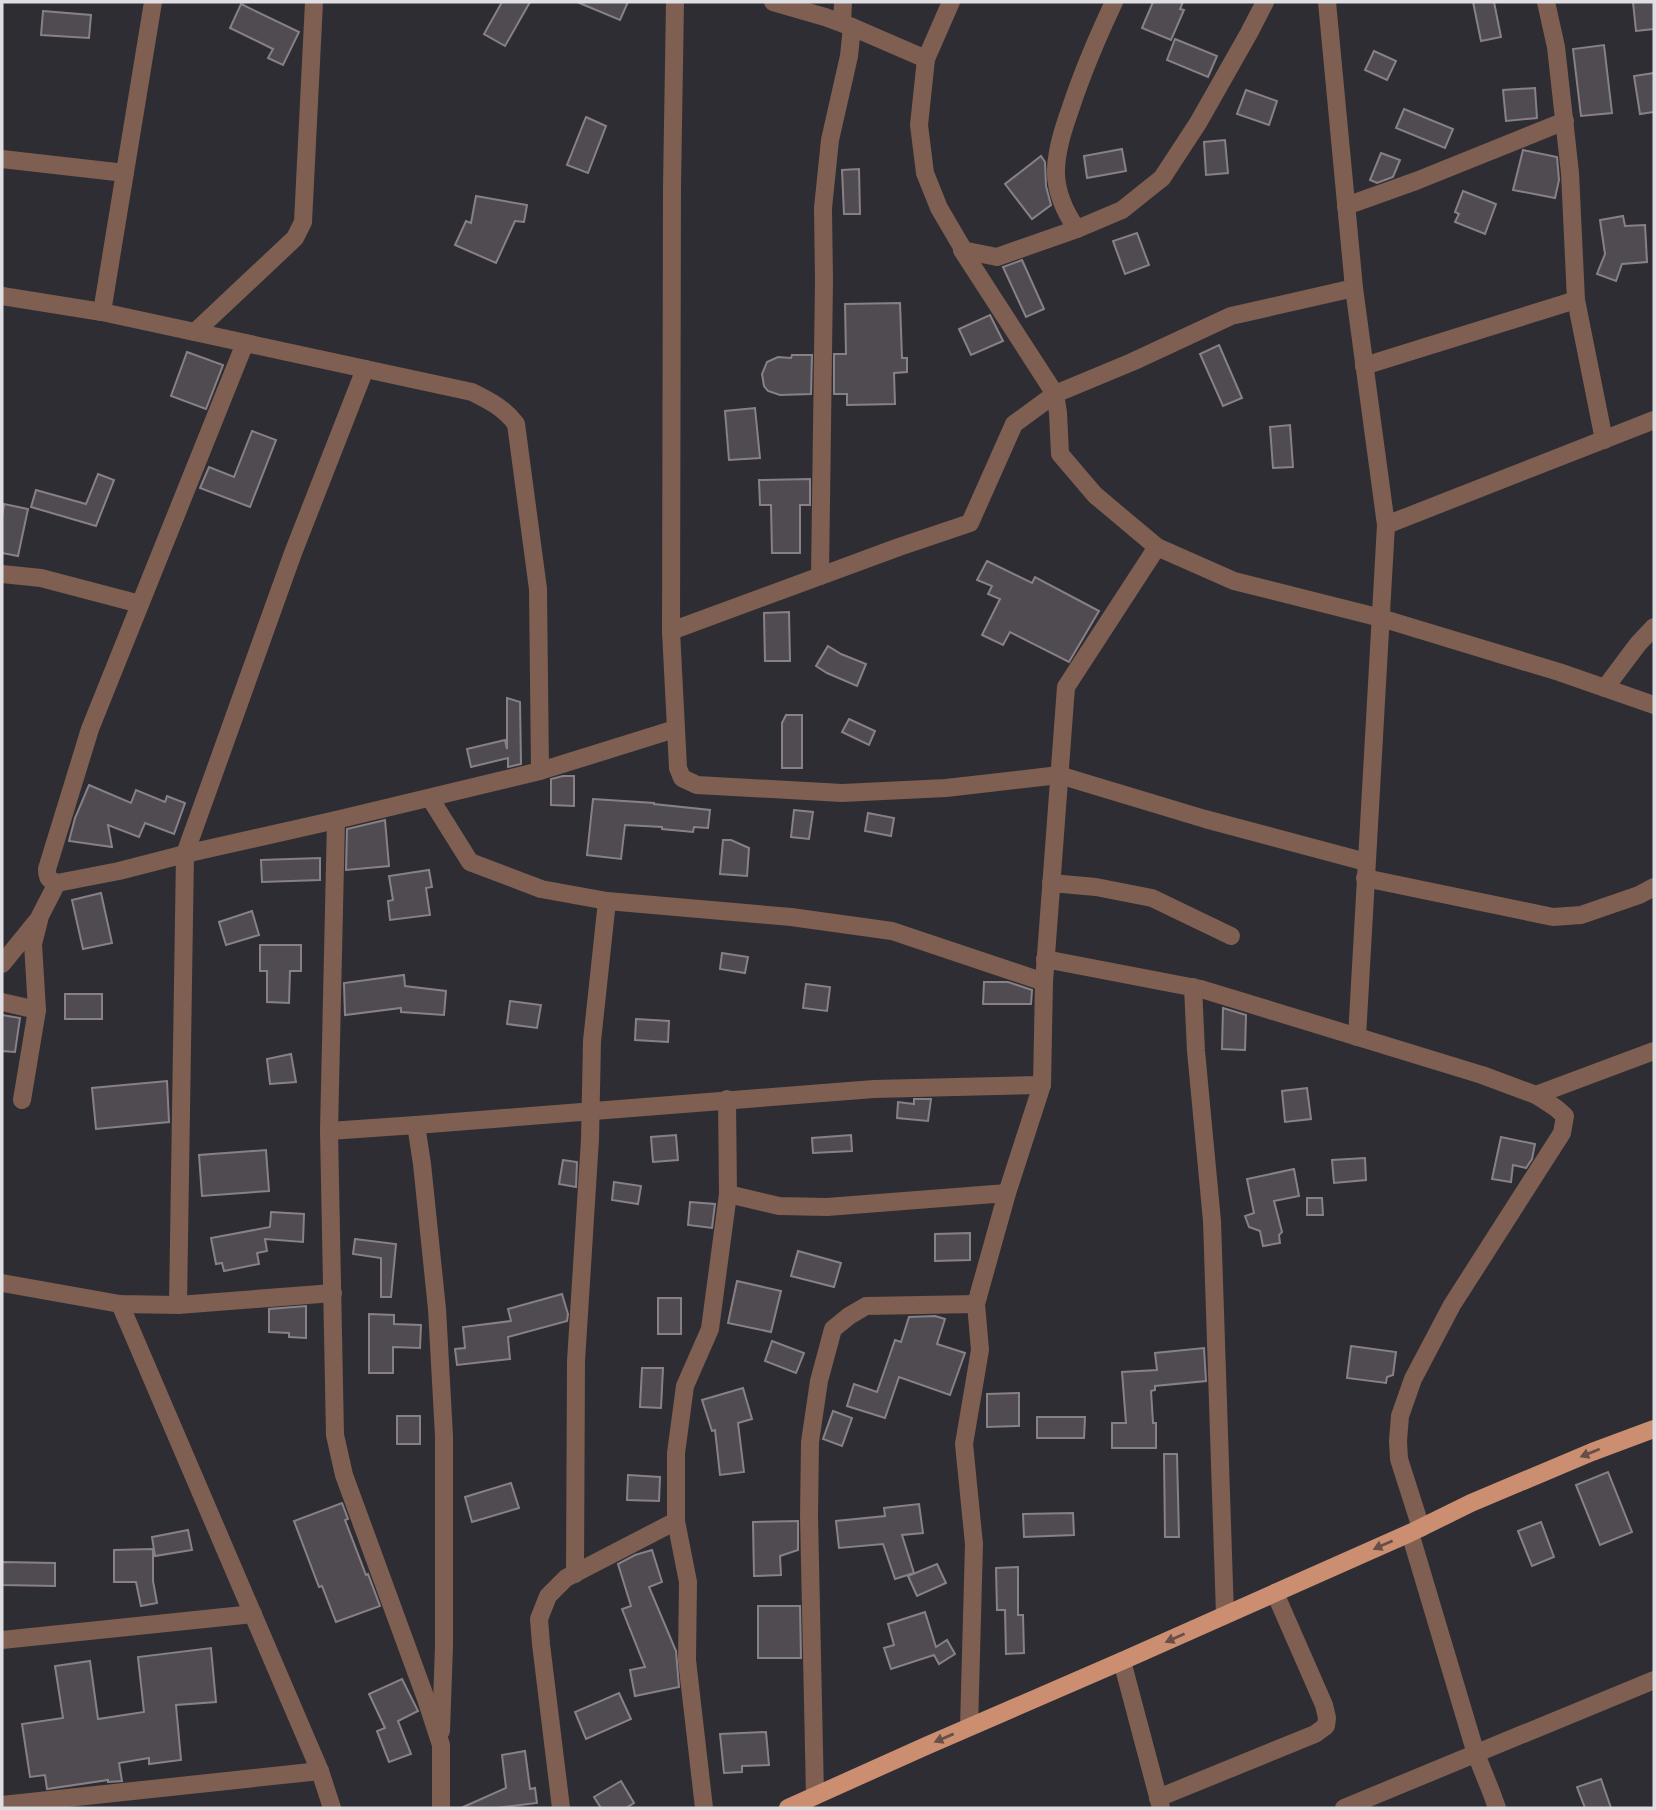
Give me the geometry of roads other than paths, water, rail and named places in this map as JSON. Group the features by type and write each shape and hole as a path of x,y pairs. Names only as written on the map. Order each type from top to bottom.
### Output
{"main road":[{"path":"788,1808 1275,1594 1471,1503 1654,1429"}],"street":[{"path":"103,312 153,2"},
{"path":"195,332 295,238 303,222 314,2"},
{"path":"675,2 671,214 671,631 675,729 678,768 682,778 697,785 842,793 946,788 1059,775 1366,870 1553,917 1581,915 1654,887"},
{"path":"773,2 847,25 926,59"},
{"path":"820,576 823,208 830,140 849,56 843,2"},
{"path":"951,2 926,59 919,125 925,173 939,208 962,250 1055,394 1059,454 1095,495 1157,547 1234,581 1381,618 1654,705"},
{"path":"1077,229 1068,217 1058,190 1056,171 1060,139 1082,74 1114,2"},
{"path":"962,250 997,257 1122,211 1162,178 1198,123 1265,2"},
{"path":"1327,2 1354,288 1386,525 1357,1037"},
{"path":"1546,2 1556,47 1565,121 1577,300 1604,440"},
{"path":"1346,206 1565,121"},
{"path":"2,159 125,173"},
{"path":"671,631 970,523 1014,424 1055,394 1231,316 1354,288"},
{"path":"2,296 103,312 472,392 494,402 508,413 516,424 538,589 540,771"},
{"path":"1364,366 1577,300"},
{"path":"245,343 90,729 47,869 50,881 57,883 119,871 430,798 540,771 675,729"},
{"path":"178,1305 185,854 293,553 365,369"},
{"path":"1386,525 1654,420"},
{"path":"969,1727 974,1544 964,1444 980,1350 976,1304 1007,1193 1042,1085 1045,959 1066,687 1157,547"},
{"path":"2,574 41,578 141,604"},
{"path":"1605,688 1654,627"},
{"path":"430,798 470,862 541,889 607,901 791,917 892,931 1044,982"},
{"path":"336,820 329,1131 335,1435 344,1475 441,1745"},
{"path":"2,964 40,916 57,883"},
{"path":"1051,883 1096,887 1152,898 1231,936"},
{"path":"575,1574 576,1361 590,1139 592,1041 607,901"},
{"path":"22,1100 37,1010 33,944 40,916"},
{"path":"1045,959 1193,987 1482,1074 1536,1095 1565,1116 1562,1133 1452,1304 1413,1379 1400,1416 1399,1459 1416,1530 1476,1754 1497,1808"},
{"path":"1193,987 1196,1051 1212,1221 1225,1615"},
{"path":"2,1002 37,1010"},
{"path":"1536,1095 1654,1051"},
{"path":"329,1131 874,1089 1042,1085"},
{"path":"704,1808 687,1660 688,1583 676,1521 676,1454 685,1386 710,1329 728,1195 727,1099"},
{"path":"416,1125 437,1309 444,1436 441,1808"},
{"path":"728,1195 779,1206 827,1207 1007,1193"},
{"path":"2,1283 121,1304 178,1305 333,1293"},
{"path":"121,1304 320,1771 332,1808"},
{"path":"815,1796 808,1516 810,1442 820,1381 833,1329 866,1306 976,1304"},
{"path":"561,1808 539,1619 548,1596 566,1578 676,1521"},
{"path":"1122,1661 1159,1803 1315,1734 1326,1726 1324,1705 1275,1594"},
{"path":"2,1640 253,1614"},
{"path":"1344,1808 1654,1680"},
{"path":"2,1805 320,1771"}]}
